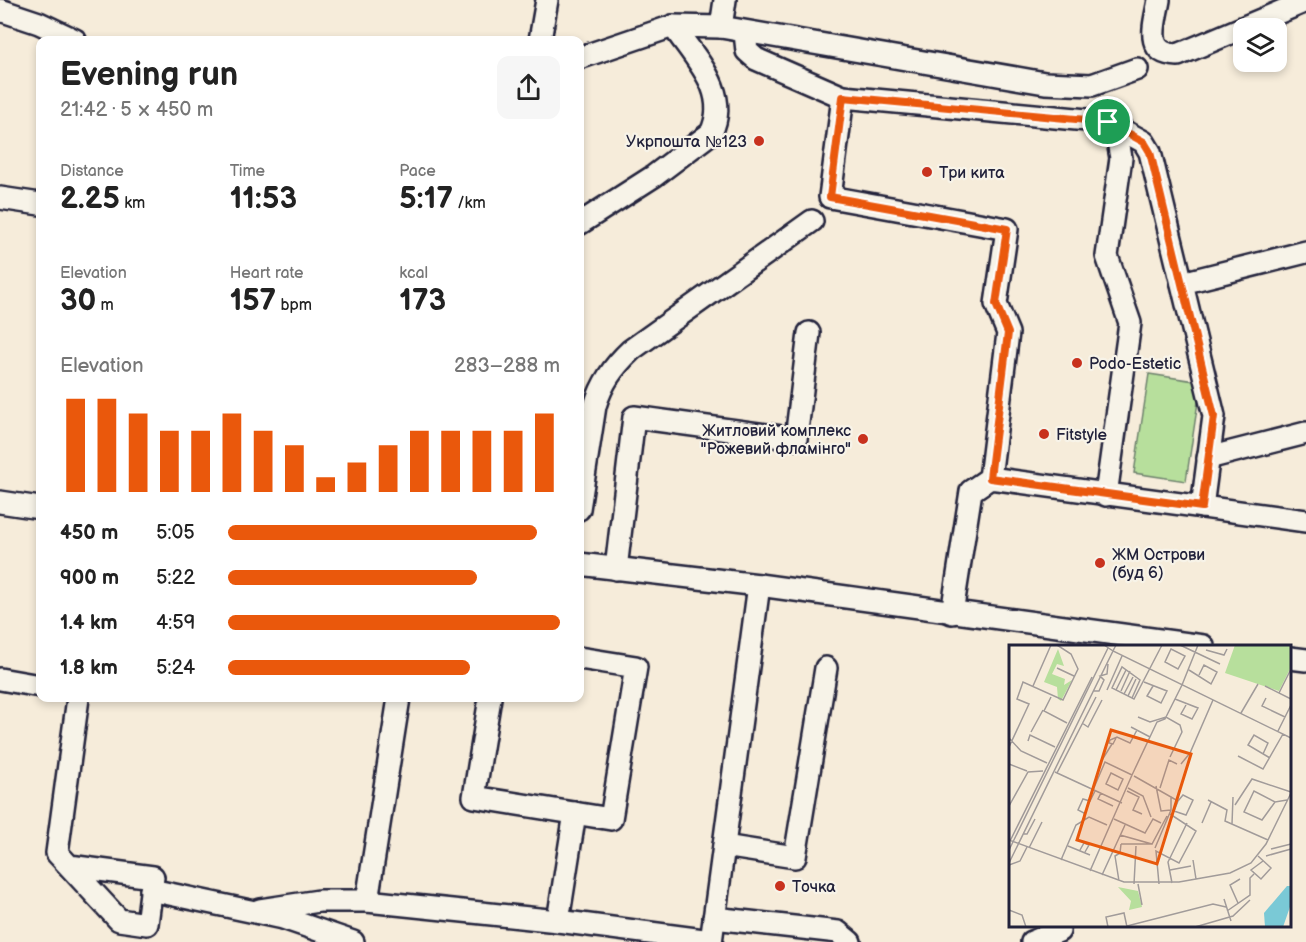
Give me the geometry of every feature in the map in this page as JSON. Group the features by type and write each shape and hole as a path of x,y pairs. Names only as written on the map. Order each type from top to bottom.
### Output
{"lane":[{"path":"541,36 547,0"},
{"path":"721,27 725,0"},
{"path":"1159,0 1153,38 1158,48 1168,54 1179,54 1306,1"},
{"path":"0,10 39,23 67,36"},
{"path":"584,221 654,176 711,133 716,123 719,109 716,89 673,26"},
{"path":"584,56 673,26 721,27 745,33 1045,83 1092,85 1137,69"},
{"path":"745,33 747,51 756,59 843,97 1108,122 1144,142 1150,152 1214,416 1202,507"},
{"path":"843,97 830,197 1007,229 996,304 1008,333 990,478"},
{"path":"1106,495 1130,323 1107,256 1121,158 1117,135 1108,122"},
{"path":"0,198 36,203"},
{"path":"584,477 595,406 600,391 617,363 630,350 812,221"},
{"path":"1182,283 1306,252"},
{"path":"616,568 634,417 796,439 809,333"},
{"path":"1208,458 1306,433"},
{"path":"952,612 972,491 990,478 1306,521"},
{"path":"0,502 36,507"},
{"path":"584,565 759,585 1196,645"},
{"path":"250,912 319,901 367,901 558,921 711,941 759,585"},
{"path":"1291,658 1306,660"},
{"path":"489,702 474,797 611,819 636,667 584,659"},
{"path":"724,846 795,856 826,668"},
{"path":"0,679 36,685"},
{"path":"69,866 153,877 147,924 119,920 69,866 57,853 77,702"},
{"path":"367,901 398,702"},
{"path":"558,921 575,813"},
{"path":"151,890 304,924 353,942"},
{"path":"714,918 838,932 850,942"},
{"path":"1032,942 1061,933"}],"green space":[{"path":"1149,374 1201,382 1186,481 1134,473"}],"place":[{"name":"Укрпошта №123","path":"759,141"},
{"name":"Три кита","path":"927,172"},
{"name":"Podo-Estetic","path":"1077,363"},
{"name":"Fitstyle","path":"1044,434"},
{"name":"Житловий комплекс \"Рожевий фламінго\"","path":"863,439"},
{"name":"ЖМ Острови (буд 6)","path":"1100,563"},
{"name":"Точка","path":"780,886"}],"route":[{"path":"843,97 1108,122 1144,142 1150,152 1214,416 1202,507 990,478 1008,333 996,304 1007,229 830,197 843,97"}]}
